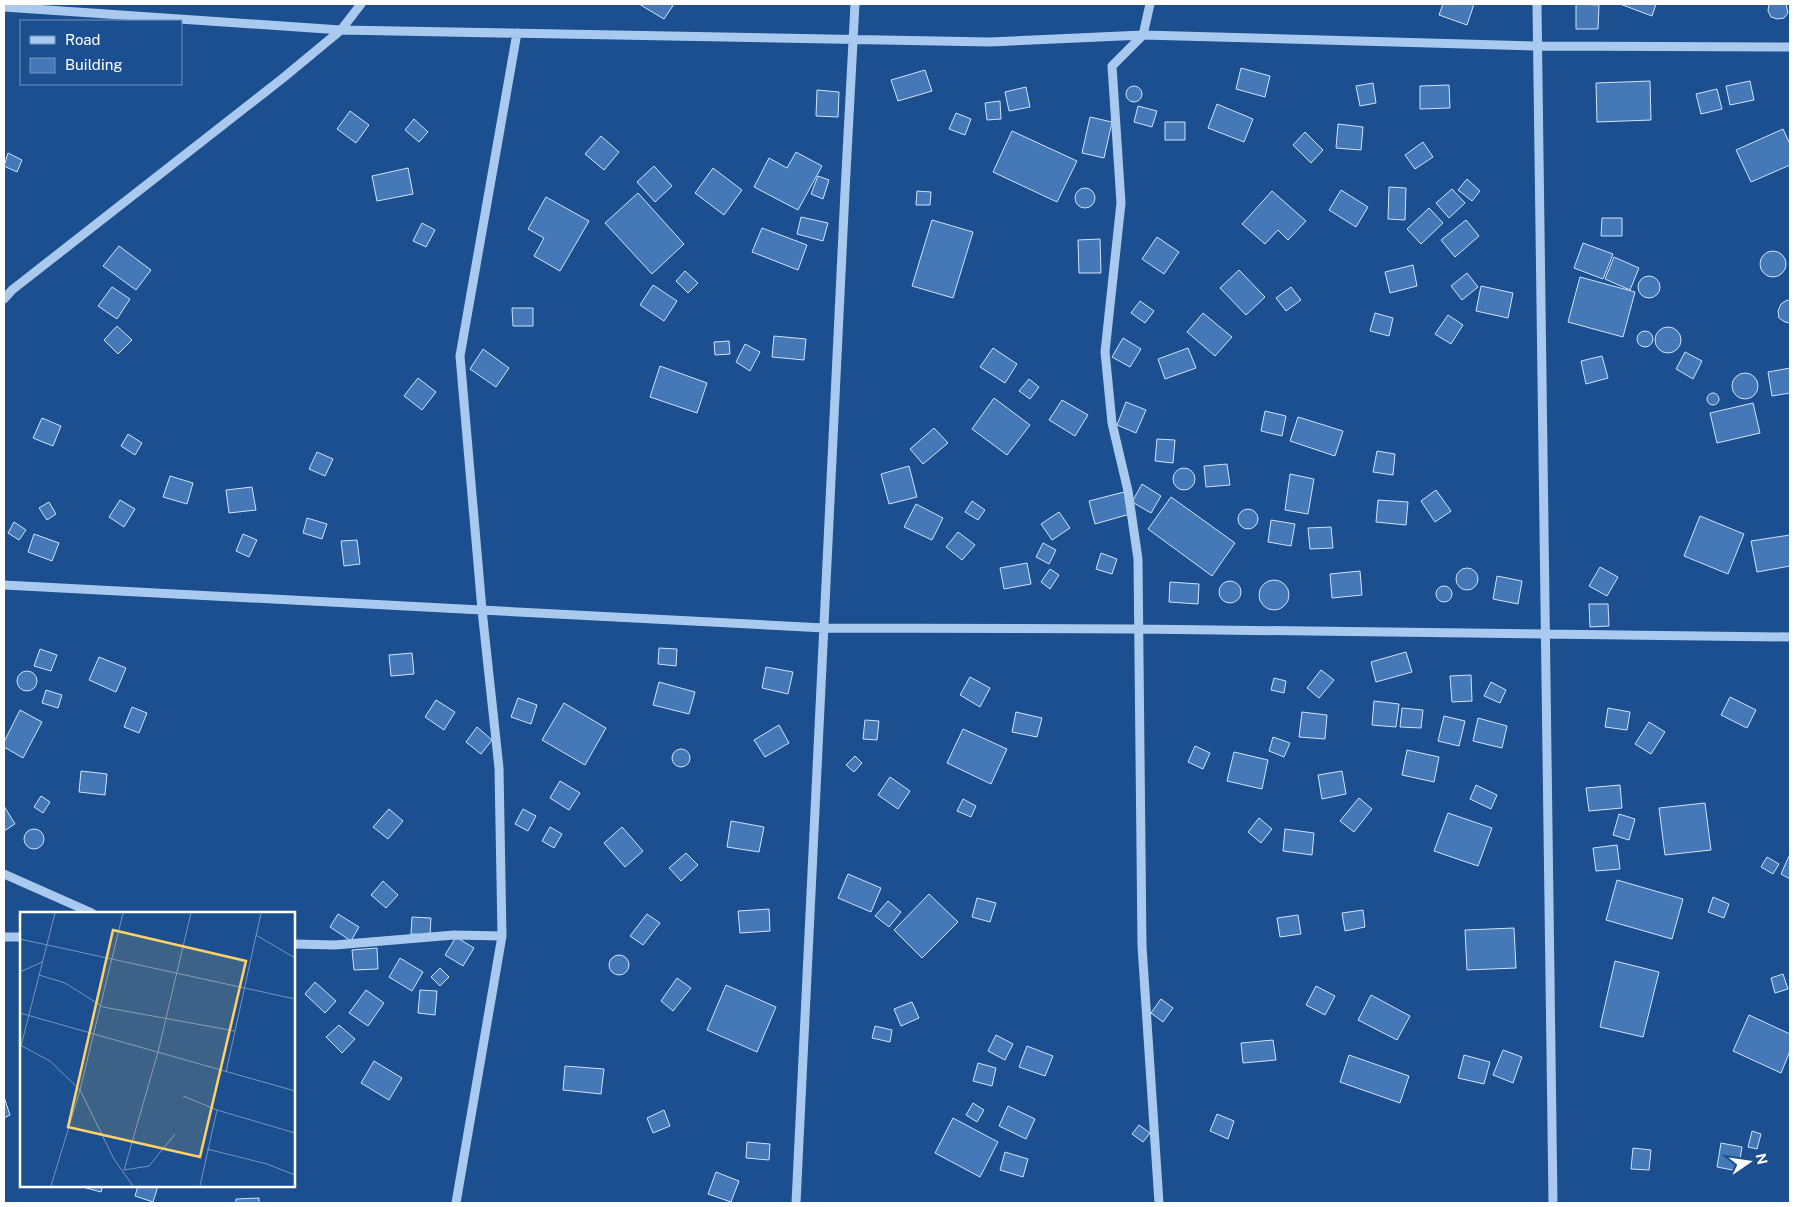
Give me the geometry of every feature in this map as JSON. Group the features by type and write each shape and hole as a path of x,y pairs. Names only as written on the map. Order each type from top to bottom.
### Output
{"street":[{"path":"4,299 12,290 283,78 340,30 361,4"},
{"path":"796,1203 855,4"},
{"path":"1150,4 1143,35 1112,66 1121,203 1105,352 1112,423 1128,491 1138,559 1142,946 1159,1203"},
{"path":"1537,4 1553,1203"},
{"path":"4,7 340,30 990,42 1143,35 1537,46 1790,48"},
{"path":"456,1203 502,936 499,768 482,610 460,356 517,33"},
{"path":"4,585 824,628 1138,629 1790,637"},
{"path":"4,874 90,912"},
{"path":"295,944 335,946 454,935 502,936"},
{"path":"4,936 20,937"}],"building":[{"path":"639,4 674,4 664,19"},
{"path":"1443,4 1474,4 1467,25 1439,15"},
{"path":"1576,4 1599,5 1598,29 1576,29"},
{"path":"1620,4 1656,4 1652,16"},
{"path":"1769,4 1786,4 1788,13 1784,18 1777,19 1771,17 1768,11"},
{"path":"1241,68 1270,76 1265,97 1236,89"},
{"path":"925,70 932,91 898,101 891,80"},
{"path":"1650,81 1651,120 1597,122 1596,83"},
{"path":"1750,81 1754,100 1730,105 1726,86"},
{"path":"1373,83 1376,103 1360,106 1356,86"},
{"path":"1449,85 1450,108 1420,109 1420,86"},
{"path":"1131,86 1137,86 1142,91 1140,100 1131,102 1126,97 1126,91"},
{"path":"1026,87 1030,107 1009,111 1005,92"},
{"path":"1717,89 1722,109 1701,114 1696,94"},
{"path":"817,90 839,92 838,117 816,116"},
{"path":"1000,101 1001,119 987,120 985,103"},
{"path":"1217,104 1253,119 1244,142 1208,128"},
{"path":"1138,106 1157,111 1152,127 1134,122"},
{"path":"350,111 369,125 356,143 337,129"},
{"path":"956,113 971,119 965,135 949,129"},
{"path":"1090,117 1112,122 1104,158 1082,153"},
{"path":"414,119 428,132 419,142 405,130"},
{"path":"1165,122 1185,122 1185,140 1165,140"},
{"path":"1338,124 1363,127 1361,150 1336,148"},
{"path":"1783,129 1790,144 1790,165 1751,182 1736,150"},
{"path":"1012,131 1077,161 1057,202 993,172"},
{"path":"1305,132 1323,150 1311,163 1293,145"},
{"path":"601,136 619,152 604,170 585,154"},
{"path":"1423,142 1433,157 1415,169 1405,155"},
{"path":"796,152 822,166 798,210 754,187 769,158 787,168"},
{"path":"8,153 22,160 17,172 4,166"},
{"path":"654,166 672,186 655,202 637,182"},
{"path":"408,168 413,194 377,201 372,176"},
{"path":"713,168 742,190 724,215 695,193"},
{"path":"818,176 829,180 823,199 811,194"},
{"path":"1467,179 1480,191 1472,201 1458,190"},
{"path":"1389,187 1406,188 1405,220 1388,219"},
{"path":"1085,188 1092,191 1095,198 1092,205 1085,208 1078,205 1075,198 1078,191"},
{"path":"1452,189 1465,203 1449,218 1436,203"},
{"path":"1341,190 1368,207 1356,227 1329,210"},
{"path":"917,191 931,192 930,205 916,205"},
{"path":"1272,191 1306,221 1288,240 1278,230 1265,244 1242,224"},
{"path":"638,193 684,244 652,274 605,223"},
{"path":"546,197 589,221 560,271 534,256 544,238 528,229"},
{"path":"1429,208 1443,223 1421,244 1407,229"},
{"path":"801,217 828,223 823,241 797,234"},
{"path":"1602,218 1622,218 1622,236 1601,236"},
{"path":"932,220 973,232 953,298 912,286"},
{"path":"1466,220 1479,236 1455,257 1441,240"},
{"path":"422,223 435,230 426,247 413,241"},
{"path":"762,228 807,245 798,270 752,252"},
{"path":"1157,237 1179,252 1164,274 1142,259"},
{"path":"1100,239 1101,273 1079,273 1078,240"},
{"path":"1583,243 1613,254 1603,279 1574,268"},
{"path":"119,246 151,270 136,290 103,266"},
{"path":"1773,251 1782,255 1786,264 1782,273 1773,277 1764,273 1760,264 1764,255"},
{"path":"1614,257 1639,268 1630,290 1605,279"},
{"path":"1413,265 1417,286 1390,293 1385,272"},
{"path":"1239,270 1265,297 1246,315 1220,288"},
{"path":"685,271 698,283 688,293 676,281"},
{"path":"1467,273 1478,287 1462,300 1451,286"},
{"path":"1649,276 1657,279 1660,287 1657,295 1649,298 1641,295 1638,287 1641,279"},
{"path":"1580,277 1635,292 1623,337 1568,322"},
{"path":"653,285 677,301 664,321 640,305"},
{"path":"1481,286 1513,293 1508,318 1476,311"},
{"path":"112,287 130,299 117,319 98,306"},
{"path":"1291,287 1301,300 1286,311 1276,298"},
{"path":"1787,300 1790,301 1790,323 1779,318 1778,311 1781,304"},
{"path":"1140,301 1154,311 1145,323 1131,313"},
{"path":"512,308 533,308 533,326 513,326"},
{"path":"1203,313 1232,337 1215,356 1187,332"},
{"path":"1375,313 1393,318 1389,336 1370,331"},
{"path":"1448,315 1463,325 1451,344 1435,334"},
{"path":"117,326 132,340 118,354 104,340"},
{"path":"1668,327 1677,331 1681,340 1677,349 1668,353 1659,349 1655,340 1659,331"},
{"path":"1645,331 1653,339 1645,347 1637,339"},
{"path":"774,336 806,339 804,360 772,357"},
{"path":"1123,338 1141,349 1130,367 1112,357"},
{"path":"729,341 730,354 715,355 714,342"},
{"path":"745,344 760,352 750,371 736,362"},
{"path":"993,348 1017,364 1005,383 980,367"},
{"path":"1188,348 1196,368 1165,379 1158,359"},
{"path":"483,349 509,368 496,387 470,369"},
{"path":"1685,352 1702,361 1693,379 1676,369"},
{"path":"1602,356 1608,378 1586,384 1581,361"},
{"path":"660,366 707,383 697,413 650,397"},
{"path":"1790,368 1790,393 1772,396 1768,372"},
{"path":"1745,373 1754,377 1758,386 1754,395 1745,399 1736,395 1732,386 1736,377"},
{"path":"418,378 436,392 422,410 404,396"},
{"path":"1029,379 1039,387 1030,399 1019,391"},
{"path":"1713,393 1719,399 1713,405 1707,399"},
{"path":"994,398 1030,425 1007,455 972,429"},
{"path":"1062,400 1088,415 1075,436 1049,420"},
{"path":"1126,402 1146,410 1136,433 1117,425"},
{"path":"1753,403 1760,433 1717,443 1710,413"},
{"path":"1265,411 1286,416 1282,436 1261,431"},
{"path":"1298,417 1343,431 1335,456 1290,441"},
{"path":"42,418 61,426 53,446 33,438"},
{"path":"934,428 948,443 923,464 910,449"},
{"path":"128,434 142,443 135,455 121,446"},
{"path":"1157,439 1175,440 1173,463 1155,461"},
{"path":"1377,451 1395,454 1393,475 1373,472"},
{"path":"317,452 333,459 325,476 309,469"},
{"path":"1227,464 1230,485 1206,487 1204,466"},
{"path":"909,466 917,497 889,504 881,474"},
{"path":"1184,468 1194,475 1195,479 1188,489 1184,490 1174,483 1173,479 1180,469"},
{"path":"1290,474 1314,479 1308,514 1285,510"},
{"path":"170,476 193,483 187,504 163,497"},
{"path":"1142,484 1161,496 1151,513 1132,502"},
{"path":"252,487 256,510 229,513 226,490"},
{"path":"1436,490 1451,511 1435,522 1421,501"},
{"path":"1124,492 1130,514 1095,524 1089,501"},
{"path":"1171,497 1235,543 1212,576 1148,529"},
{"path":"120,500 135,509 124,527 109,517"},
{"path":"1378,500 1408,502 1406,525 1376,522"},
{"path":"972,501 985,510 978,520 965,512"},
{"path":"49,502 56,514 47,520 39,508"},
{"path":"916,504 943,518 932,540 904,527"},
{"path":"1244,509 1252,509 1258,515 1258,523 1252,529 1244,529 1238,523 1238,515"},
{"path":"1059,512 1070,528 1052,540 1041,524"},
{"path":"1700,516 1744,534 1728,574 1684,556"},
{"path":"307,518 327,524 322,539 303,533"},
{"path":"1271,520 1295,524 1291,546 1268,542"},
{"path":"14,522 26,530 19,540 8,533"},
{"path":"1331,527 1333,548 1310,549 1308,528"},
{"path":"958,532 975,545 962,560 946,547"},
{"path":"34,534 59,543 52,561 28,552"},
{"path":"243,534 257,540 249,557 236,551"},
{"path":"1790,535 1790,566 1757,572 1751,541"},
{"path":"357,540 360,564 344,566 341,541"},
{"path":"1043,543 1056,550 1049,564 1036,557"},
{"path":"1101,553 1117,559 1112,574 1096,569"},
{"path":"1027,563 1031,584 1004,589 1000,568"},
{"path":"1600,567 1618,577 1607,596 1589,586"},
{"path":"1467,568 1475,571 1478,579 1475,587 1467,590 1459,587 1456,579 1459,571"},
{"path":"1050,569 1059,575 1050,589 1041,582"},
{"path":"1360,571 1362,595 1332,598 1330,574"},
{"path":"1497,576 1522,581 1518,604 1493,599"},
{"path":"1274,580 1280,581 1288,589 1288,601 1280,609 1274,610 1268,609 1260,601 1259,595 1260,589 1268,581"},
{"path":"1230,581 1238,584 1241,592 1238,600 1230,603 1222,600 1219,592 1222,584"},
{"path":"1170,582 1199,584 1198,604 1169,602"},
{"path":"1444,586 1450,588 1452,594 1450,600 1444,602 1438,600 1436,594 1438,588"},
{"path":"1589,604 1608,604 1609,626 1590,627"},
{"path":"659,648 677,649 676,666 658,664"},
{"path":"40,649 57,655 51,671 34,666"},
{"path":"1406,652 1412,672 1376,682 1371,662"},
{"path":"412,653 414,674 391,676 389,655"},
{"path":"99,657 126,668 116,692 89,680"},
{"path":"766,667 793,672 788,694 762,688"},
{"path":"1321,670 1334,680 1319,698 1307,688"},
{"path":"23,671 31,671 37,677 37,685 31,691 23,691 17,685 17,677"},
{"path":"1471,675 1472,701 1452,702 1450,676"},
{"path":"970,677 990,688 980,707 960,695"},
{"path":"1274,678 1286,681 1284,693 1271,690"},
{"path":"659,682 695,692 689,714 653,705"},
{"path":"1491,682 1506,690 1500,703 1484,696"},
{"path":"46,690 62,695 58,708 42,703"},
{"path":"1730,697 1756,710 1747,728 1721,715"},
{"path":"518,698 537,705 531,724 511,717"},
{"path":"436,700 455,712 444,730 425,717"},
{"path":"1374,701 1399,704 1396,727 1372,725"},
{"path":"564,703 606,728 585,765 542,740"},
{"path":"132,707 147,713 139,733 124,727"},
{"path":"1402,708 1423,710 1421,728 1400,727"},
{"path":"1608,708 1630,712 1627,730 1605,727"},
{"path":"20,710 42,722 23,758 4,747 4,742"},
{"path":"1016,712 1042,718 1037,737 1012,732"},
{"path":"1302,712 1327,715 1325,739 1299,737"},
{"path":"1444,716 1465,721 1459,746 1438,741"},
{"path":"1478,718 1507,726 1502,748 1473,741"},
{"path":"865,720 879,721 877,740 863,739"},
{"path":"1649,722 1665,732 1651,754 1635,744"},
{"path":"779,725 789,743 765,757 754,740"},
{"path":"477,727 492,740 481,754 466,742"},
{"path":"963,729 1007,749 991,784 947,763"},
{"path":"1273,737 1290,743 1284,757 1269,751"},
{"path":"1195,746 1210,753 1203,769 1188,762"},
{"path":"681,749 687,752 690,758 687,764 681,767 675,764 672,758 675,752"},
{"path":"1407,750 1439,757 1434,782 1402,775"},
{"path":"1234,752 1268,760 1262,789 1227,781"},
{"path":"855,756 862,763 854,772 846,765"},
{"path":"81,771 107,774 105,795 79,792"},
{"path":"1342,771 1346,794 1322,799 1318,775"},
{"path":"890,777 910,791 898,809 878,795"},
{"path":"560,781 580,793 569,810 550,798"},
{"path":"1476,785 1497,795 1491,809 1470,799"},
{"path":"1620,785 1622,808 1589,811 1586,788"},
{"path":"41,796 50,802 43,813 34,807"},
{"path":"1359,798 1372,809 1354,832 1340,821"},
{"path":"963,799 976,806 971,817 957,811"},
{"path":"1705,803 1711,850 1665,855 1659,808"},
{"path":"4,806 15,824 4,831"},
{"path":"389,809 403,821 388,839 373,827"},
{"path":"523,809 536,816 528,831 515,824"},
{"path":"1448,813 1492,828 1478,866 1434,851"},
{"path":"1619,814 1635,819 1629,840 1613,835"},
{"path":"1259,818 1272,829 1261,843 1248,832"},
{"path":"731,821 764,827 759,852 727,847"},
{"path":"550,827 562,834 554,848 542,841"},
{"path":"622,827 643,851 625,867 604,843"},
{"path":"30,829 38,829 44,835 44,843 38,849 30,849 24,843 24,835"},
{"path":"1285,829 1314,833 1312,855 1283,851"},
{"path":"1617,845 1620,869 1596,871 1593,848"},
{"path":"686,853 698,865 681,881 669,868"},
{"path":"1790,854 1790,879 1781,874"},
{"path":"1767,857 1779,864 1773,874 1761,867"},
{"path":"848,874 881,888 871,912 838,898"},
{"path":"1617,880 1683,899 1672,939 1606,920"},
{"path":"383,881 398,895 386,908 371,895"},
{"path":"929,894 958,922 922,958 894,930"},
{"path":"1713,897 1729,904 1724,918 1708,912"},
{"path":"977,898 996,903 990,922 972,917"},
{"path":"888,901 901,912 889,927 875,916"},
{"path":"769,909 770,931 740,933 738,911"},
{"path":"1363,910 1365,927 1345,931 1342,913"},
{"path":"338,914 359,927 351,941 330,927"},
{"path":"647,914 660,923 643,945 630,936"},
{"path":"1298,915 1301,934 1280,937 1277,918"},
{"path":"412,917 431,918 430,935 411,934"},
{"path":"1514,928 1516,968 1467,970 1465,930"},
{"path":"456,937 474,948 463,966 445,955"},
{"path":"377,948 378,969 354,970 352,950"},
{"path":"615,955 623,955 629,961 629,969 623,975 615,975 609,969 609,961"},
{"path":"400,958 423,972 412,991 389,977"},
{"path":"1615,961 1659,972 1643,1037 1600,1027"},
{"path":"440,968 449,977 440,986 431,977"},
{"path":"1783,974 1788,989 1775,993 1771,978"},
{"path":"677,978 691,988 673,1011 661,1001"},
{"path":"315,982 336,1001 325,1013 305,994"},
{"path":"726,985 776,1007 757,1052 707,1030"},
{"path":"1316,986 1335,996 1325,1015 1306,1005"},
{"path":"366,990 384,1003 368,1026 349,1013"},
{"path":"420,990 437,991 435,1015 418,1013"},
{"path":"1371,995 1410,1016 1397,1040 1358,1020"},
{"path":"1161,999 1173,1008 1163,1022 1151,1013"},
{"path":"912,1002 919,1018 901,1026 894,1009"},
{"path":"1749,1015 1790,1034 1790,1051 1781,1073 1733,1051"},
{"path":"339,1025 355,1039 342,1053 326,1037"},
{"path":"875,1026 892,1030 890,1042 872,1038"},
{"path":"996,1035 1013,1044 1005,1060 988,1051"},
{"path":"1273,1040 1276,1060 1243,1063 1241,1043"},
{"path":"1027,1046 1053,1056 1045,1076 1019,1067"},
{"path":"1503,1050 1522,1057 1513,1083 1493,1075"},
{"path":"1349,1055 1409,1076 1400,1103 1340,1082"},
{"path":"1464,1055 1490,1062 1484,1084 1458,1078"},
{"path":"374,1061 402,1078 389,1100 361,1083"},
{"path":"978,1063 996,1068 992,1086 973,1081"},
{"path":"565,1066 604,1069 601,1094 563,1090"},
{"path":"4,1097 10,1115 4,1118"},
{"path":"973,1103 984,1110 977,1122 966,1115"},
{"path":"1008,1106 1035,1119 1026,1139 999,1126"},
{"path":"664,1110 670,1126 653,1133 647,1118"},
{"path":"1217,1114 1234,1121 1228,1139 1210,1131"},
{"path":"953,1118 998,1142 980,1177 935,1153"},
{"path":"1139,1125 1150,1133 1143,1142 1132,1134"},
{"path":"1752,1131 1761,1134 1757,1149 1748,1147"},
{"path":"747,1142 770,1144 769,1160 746,1158"},
{"path":"1721,1143 1742,1147 1738,1171 1717,1167"},
{"path":"1633,1148 1651,1150 1649,1170 1631,1169"},
{"path":"1005,1152 1028,1159 1023,1177 1000,1170"},
{"path":"716,1172 739,1181 731,1202 708,1194"},
{"path":"83,1187 103,1187 101,1192"},
{"path":"138,1187 158,1187 153,1202 135,1196"},
{"path":"259,1198 259,1203 236,1203 236,1199"}]}
